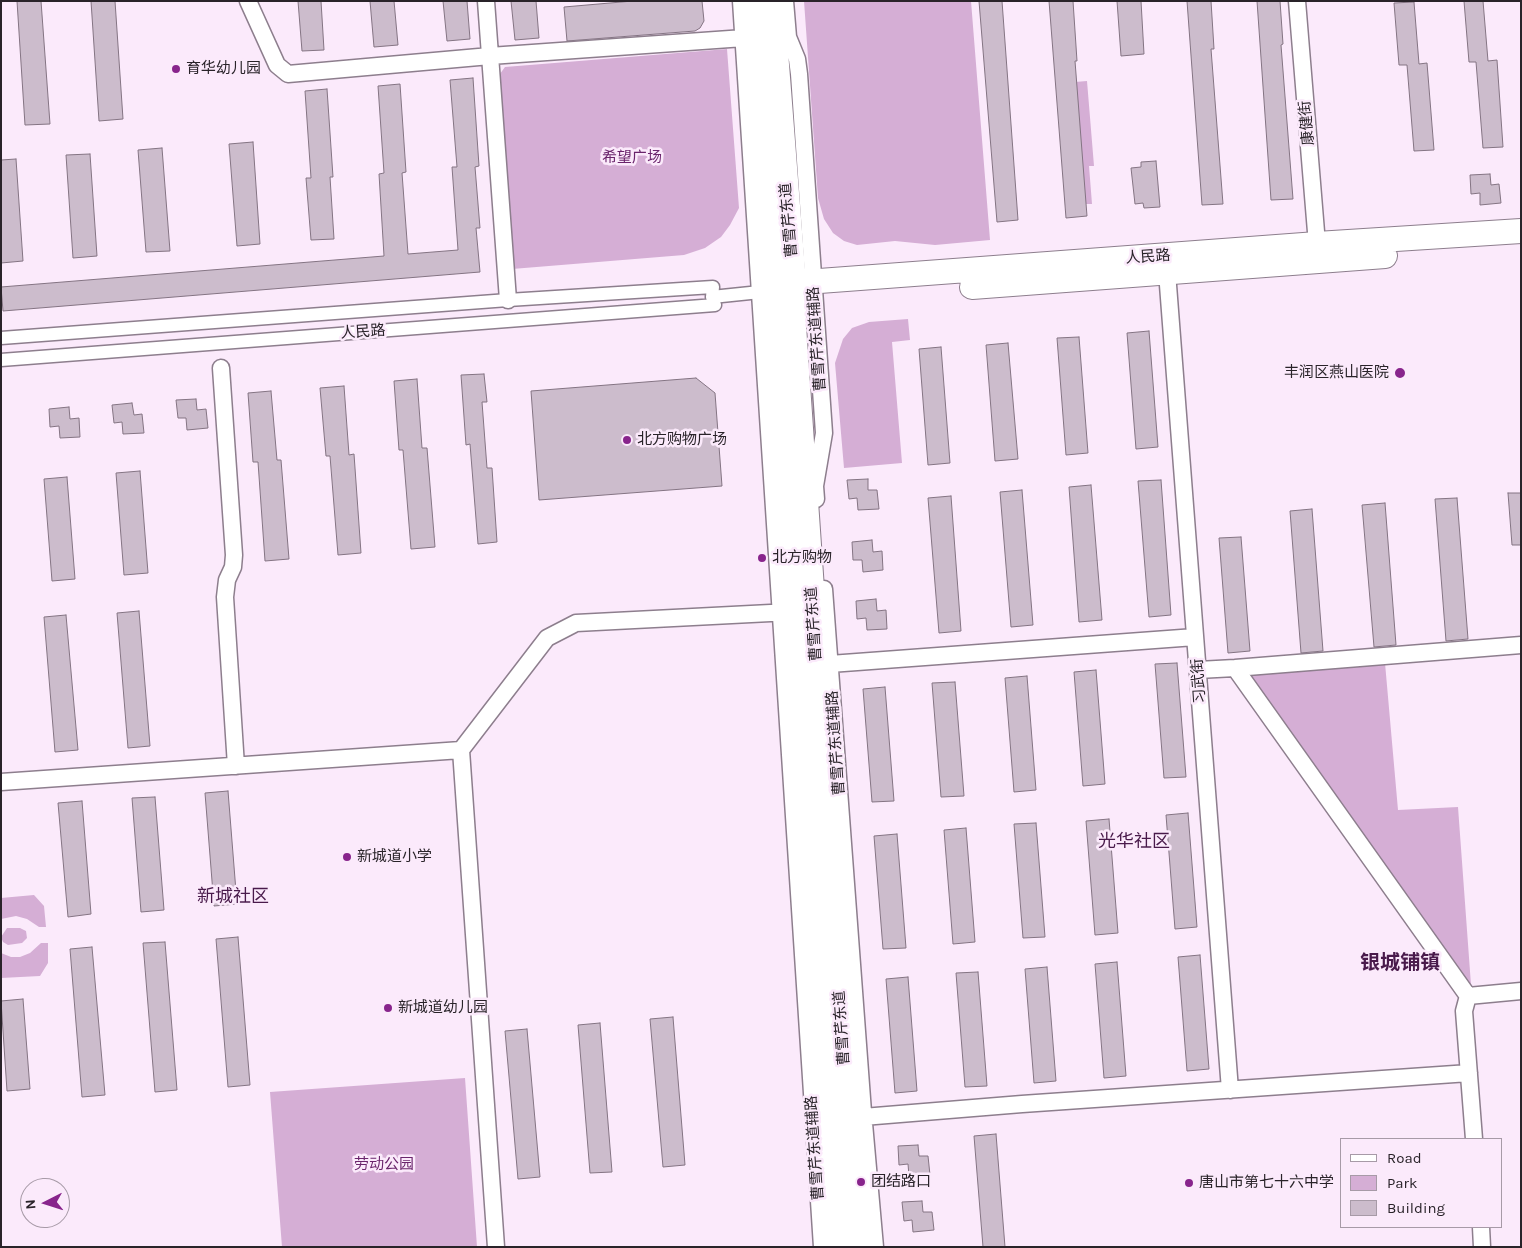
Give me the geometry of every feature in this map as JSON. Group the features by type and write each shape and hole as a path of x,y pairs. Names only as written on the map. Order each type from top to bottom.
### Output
{"main road":[{"name":"曹雪芹东道","path":"755,1 795,336 857,1247"},
{"name":"曹雪芹东道","path":"772,1 790,291 788,612 839,1247"},
{"name":"人民路","path":"790,291 1317,244 1521,231"},
{"name":"人民路","path":"790,291 1167,272 1521,246"}],"street":[{"path":"248,1 277,65 288,74 490,56 744,38"},
{"path":"486,1 508,300"},
{"name":"曹雪芹东道辅路","path":"741,1 744,38 790,291 824,433 815,486 863,1117 875,1247"},
{"name":"曹雪芹东道辅路","path":"785,1 788,38 797,59 799,74 790,291"},
{"name":"康健街","path":"1297,1 1317,244"},
{"name":"习武街","path":"1167,272 1230,1090"},
{"name":"人民路","path":"1,338 508,300 713,287 712,297 715,305 1,360"},
{"name":"人民路","path":"712,297 790,291"},
{"path":"221,368 234,554 233,567 226,580 225,598 236,766"},
{"path":"496,1247 461,750 547,638 576,623 788,612"},
{"name":"曹雪芹东道辅路","path":"788,612 822,1247"},
{"path":"830,664 1195,637"},
{"path":"1198,670 1521,645"},
{"path":"1235,668 1468,996"},
{"path":"1,782 461,750"},
{"path":"1468,996 1521,991"},
{"path":"1468,996 1464,1011 1474,1138"},
{"path":"863,1117 1469,1073"},
{"path":"1481,1228 1482,1247"}],"green space":[{"path":"804,1 971,1 990,240 935,245 895,241 857,245 844,241 833,233 824,219 818,198"},
{"name":"希望广场","path":"727,49 739,208 721,237 705,248 684,255 512,269 497,78 505,67"},
{"path":"1087,81 1094,166 1089,166 1092,204 1084,204 1075,82"},
{"path":"908,319 910,340 892,342 902,463 844,468 835,363 843,339 852,328 869,322"},
{"path":"1385,663 1398,810 1458,807 1471,985 1461,987 1231,673"},
{"path":"34,895 44,906 46,927 39,927 27,919 16,916 1,919 1,898"},
{"path":"7,928 20,928 26,931 27,938 22,943 8,945 3,942 1,937"},
{"path":"41,943 48,943 48,963 40,976 1,978 1,953 11,957 20,957 30,953"},
{"name":"劳动公园","path":"465,1078 477,1247 282,1247 270,1092"}],"building":[{"path":"17,1 41,1 50,124 25,125"},
{"path":"91,1 115,1 123,119 99,121"},
{"path":"298,1 321,1 324,50 302,51"},
{"path":"370,1 394,1 398,45 374,47"},
{"path":"443,1 467,1 470,39 447,41"},
{"path":"511,1 536,1 539,38 515,40"},
{"path":"633,1 702,1 704,21 700,28 695,31 567,41 564,7"},
{"path":"979,1 1002,1 1018,220 997,222"},
{"path":"1049,1 1073,1 1077,61 1075,61 1087,216 1066,218"},
{"path":"1117,1 1141,1 1144,54 1121,56"},
{"path":"1187,1 1211,1 1214,49 1211,49 1223,204 1202,205"},
{"path":"1257,1 1280,1 1283,44 1281,45 1293,199 1271,200"},
{"path":"1464,1 1483,1 1488,61 1497,60 1503,147 1483,148 1476,62 1469,62"},
{"path":"1414,2 1419,64 1427,63 1434,150 1414,151 1407,65 1399,65 1394,3"},
{"path":"473,78 479,166 475,167 480,228 476,228 480,272 3,311 1,287 384,256 379,174 384,173 378,86 400,84 406,172 402,173 408,254 458,250 452,167 457,167 450,80"},
{"path":"327,89 333,177 330,177 334,239 311,240 306,178 311,178 305,91"},
{"path":"253,142 260,244 237,246 229,144"},
{"path":"162,148 170,251 146,252 138,150"},
{"path":"90,154 97,256 73,258 66,155"},
{"path":"16,159 23,261 1,263 1,160"},
{"path":"1156,161 1160,207 1144,208 1143,203 1135,204 1131,168 1141,167 1141,162"},
{"path":"1490,174 1491,185 1499,184 1501,203 1480,205 1480,193 1471,194 1470,175"},
{"path":"1149,331 1158,447 1136,449 1127,333"},
{"path":"1079,337 1088,453 1066,455 1057,338"},
{"path":"1008,343 1018,459 995,461 986,345"},
{"path":"941,347 950,463 928,465 919,349"},
{"path":"484,374 487,402 482,402 487,468 492,468 497,542 478,544 470,444 466,445 461,375"},
{"name":"北方购物广场","path":"696,378 715,393 722,486 539,500 531,391"},
{"path":"417,379 422,448 427,448 435,547 411,549 403,450 399,450 394,381"},
{"path":"344,386 349,455 354,454 361,553 338,555 330,456 326,456 320,388"},
{"path":"271,391 277,460 281,460 289,559 265,561 258,462 253,462 248,393"},
{"path":"196,399 197,410 206,409 208,428 187,430 186,418 178,418 176,400"},
{"path":"132,403 134,415 142,414 144,433 123,434 122,422 114,423 112,405"},
{"path":"69,407 70,419 79,418 80,437 60,438 59,426 50,427 49,409"},
{"path":"140,471 148,573 124,575 116,473"},
{"path":"67,477 75,579 52,581 44,479"},
{"path":"868,479 868,490 877,490 879,509 858,510 857,498 849,499 847,480"},
{"path":"1161,480 1171,615 1149,617 1138,481"},
{"path":"1091,485 1102,620 1079,622 1069,487"},
{"path":"1022,490 1033,625 1011,627 1000,492"},
{"path":"1508,493 1521,493 1521,545 1512,545"},
{"path":"951,496 961,631 939,633 928,498"},
{"path":"1457,498 1468,639 1446,641 1435,499"},
{"path":"1385,503 1396,645 1374,647 1362,505"},
{"path":"1312,509 1323,651 1301,653 1290,511"},
{"path":"1241,537 1250,651 1228,653 1219,538"},
{"path":"872,540 873,552 882,551 883,570 863,572 862,560 853,560 852,542"},
{"path":"876,599 877,611 886,610 887,629 867,630 866,618 857,619 856,601"},
{"path":"139,611 150,746 128,748 117,613"},
{"path":"66,615 78,750 55,752 44,617"},
{"path":"1177,663 1186,777 1164,778 1155,664"},
{"path":"1096,670 1105,784 1083,786 1074,672"},
{"path":"1027,676 1036,790 1014,792 1005,678"},
{"path":"955,682 964,796 941,797 932,683"},
{"path":"885,687 894,801 872,802 863,689"},
{"path":"228,791 237,904 214,906 205,793"},
{"path":"155,797 164,910 141,912 132,798"},
{"path":"82,801 91,914 68,917 58,803"},
{"path":"1188,813 1197,927 1175,929 1166,815"},
{"path":"1109,819 1118,933 1095,935 1086,821"},
{"path":"1036,823 1045,937 1023,938 1014,824"},
{"path":"966,828 975,942 953,944 944,830"},
{"path":"897,834 906,948 883,949 874,836"},
{"path":"238,937 250,1085 228,1087 216,939"},
{"path":"165,942 177,1090 155,1092 143,943"},
{"path":"92,947 105,1095 82,1097 70,949"},
{"path":"1200,955 1209,1069 1187,1071 1178,957"},
{"path":"1117,962 1126,1076 1104,1078 1095,964"},
{"path":"1047,967 1056,1081 1034,1083 1025,969"},
{"path":"978,972 987,1086 965,1087 956,973"},
{"path":"908,977 917,1091 895,1093 886,979"},
{"path":"23,999 30,1089 7,1091 1,1001"},
{"path":"673,1017 685,1165 663,1167 650,1019"},
{"path":"600,1023 612,1172 590,1173 578,1025"},
{"path":"527,1029 540,1177 518,1179 505,1031"},
{"path":"996,1134 1005,1247 983,1247 974,1136"},
{"path":"918,1145 919,1156 928,1156 930,1175 909,1176 908,1164 899,1165 898,1146"},
{"path":"922,1201 923,1212 932,1212 934,1230 913,1232 912,1220 904,1221 902,1202"}],"place":[{"name":"育华幼儿园","path":"176,69"},
{"name":"丰润区燕山医院","path":"1400,373"},
{"name":"北方购物广场","path":"627,440"},
{"name":"北方购物","path":"762,558"},
{"name":"新城道小学","path":"347,857"},
{"name":"新城道幼儿园","path":"388,1008"},
{"name":"团结路口","path":"861,1182"},
{"name":"唐山市第七十六中学","path":"1189,1183"}],"district":[{"name":"光华社区","path":"1134,842"},
{"name":"新城社区","path":"233,897"},
{"name":"银城铺镇","path":"1400,963"}]}
